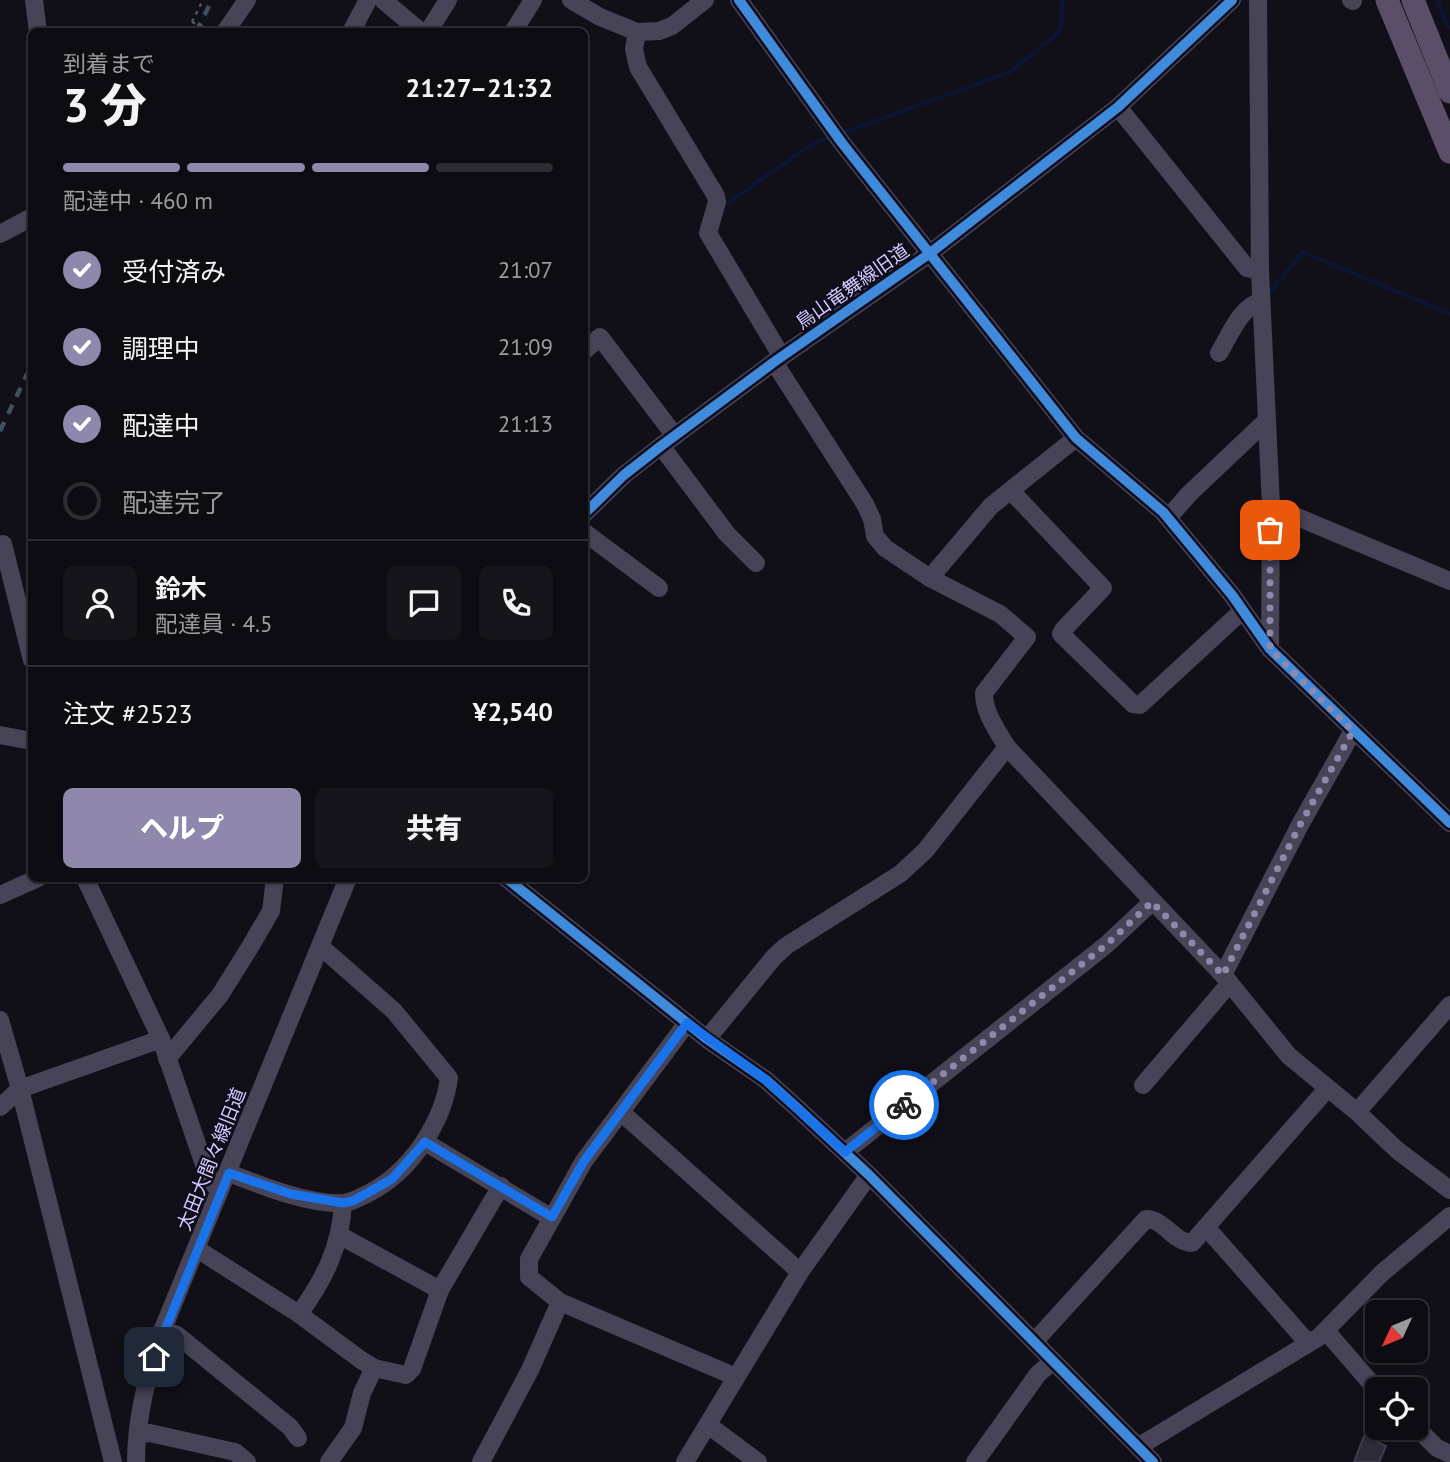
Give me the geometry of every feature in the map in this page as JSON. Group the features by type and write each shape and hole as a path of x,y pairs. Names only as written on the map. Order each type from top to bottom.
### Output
{"main road":[{"path":"1387,0 1450,152"},
{"path":"1413,0 1450,92"}],"street":[{"path":"34,0 38,28"},
{"path":"221,28 247,0"},
{"path":"353,28 368,0"},
{"path":"383,0 416,28"},
{"path":"430,28 448,0"},
{"path":"516,28 533,0"},
{"path":"570,0 600,17 637,32 659,31 672,26 705,0"},
{"path":"738,0 842,144 1076,438 1168,518 1200,555 1270,649 1450,823"},
{"name":"鳥山竜舞線旧道","path":"588,504 778,359 929,254 1118,107 1232,0"},
{"path":"1258,0 1261,271 1270,506 1270,649"},
{"path":"637,32 634,49 638,66 716,196 717,202 708,233 778,359 865,504 872,519 875,536 885,548 930,578 1000,614 1027,637 984,693 988,713 1007,747 1226,979 1289,1056 1357,1112 1397,1150 1450,1190"},
{"path":"1118,107 1247,268 1261,271"},
{"path":"0,234 28,219"},
{"path":"1219,353 1245,310 1252,303 1262,302"},
{"path":"588,348 600,337 727,534 756,563"},
{"path":"1168,518 1206,477 1265,422"},
{"path":"930,578 991,506 1012,492 1076,438"},
{"path":"1012,492 1103,588 1061,634 1133,704 1140,705 1242,611"},
{"path":"1270,506 1450,581"},
{"path":"588,535 659,589"},
{"path":"3,544 28,644"},
{"path":"1143,1085 1226,979 1301,823 1353,731"},
{"path":"0,735 28,740"},
{"path":"707,1039 786,946 900,874 925,851 1007,747"},
{"path":"0,894 28,882"},
{"path":"87,882 161,1039 208,1177 219,1191"},
{"path":"167,1059 220,995 250,947 271,911 275,882"},
{"name":"太田大間々線旧道","path":"131,1460 147,1381 163,1330 346,882"},
{"path":"511,882 707,1039 766,1080 869,1175 1144,1456 1326,1331 1382,1273 1450,1216"},
{"path":"845,1152 1106,945 1152,902"},
{"path":"229,1173 291,1194 337,1202 353,1201 392,1179 425,1142 447,1090 449,1078 394,1011 320,946"},
{"path":"1357,1112 1450,1004"},
{"path":"0,1020 20,1089 113,1462"},
{"path":"687,1023 584,1161 529,1259 529,1277 560,1302 736,1377"},
{"path":"0,1107 20,1089 161,1039"},
{"path":"1034,1342 1146,1219 1153,1219 1182,1242 1192,1243 1327,1089"},
{"path":"622,1113 800,1272"},
{"path":"425,1142 552,1217"},
{"path":"685,1462 800,1272 869,1175"},
{"path":"197,1249 299,1314 374,1368 406,1375 412,1369 440,1290 501,1186"},
{"path":"299,1314 323,1280 339,1235 337,1202"},
{"path":"1206,1227 1308,1343"},
{"path":"339,1235 440,1290"},
{"path":"481,1462 530,1370 560,1302"},
{"path":"163,1330 177,1335 290,1427 298,1438"},
{"path":"1326,1331 1366,1377"},
{"path":"975,1462 1038,1374 1053,1362"},
{"path":"329,1462 353,1428 362,1393 374,1368"},
{"path":"708,1425 758,1462"},
{"path":"138,1434 150,1433 235,1452 247,1462"},
{"path":"1428,1439 1437,1448 1450,1454"}],"path":[{"path":"203,0 192,22 209,28"}],"building":[{"path":"1364,1436 1365,1440 1373,1440 1386,1446 1379,1462 1354,1462"}],"waterway":[{"path":"842,133 1010,72 1056,35 1061,27 1062,0"},
{"path":"1437,0 1448,27"},
{"path":"728,203 809,146 833,136"},
{"path":"1271,291 1303,252 1450,314"}],"railway":[{"path":"198,28 212,0"},
{"path":"0,431 28,372"}],"cycle path":[{"path":"739,0 842,143 1076,438 1163,512 1232,595 1270,649 1450,823"},
{"path":"588,510 624,475 661,446 774,362 929,254 1118,107 1232,0"},
{"path":"511,882 707,1039 766,1080 796,1107 869,1175 1153,1462"}],"way so far":[{"path":"904,1105 1106,945 1152,902 1223,975 1301,823 1353,731 1270,649 1270,530"}],"route":[{"path":"154,1357 219,1191 229,1173 291,1194 343,1203 353,1201 392,1179 425,1142 552,1217 584,1161 687,1023 766,1080 845,1152 904,1105"}]}
